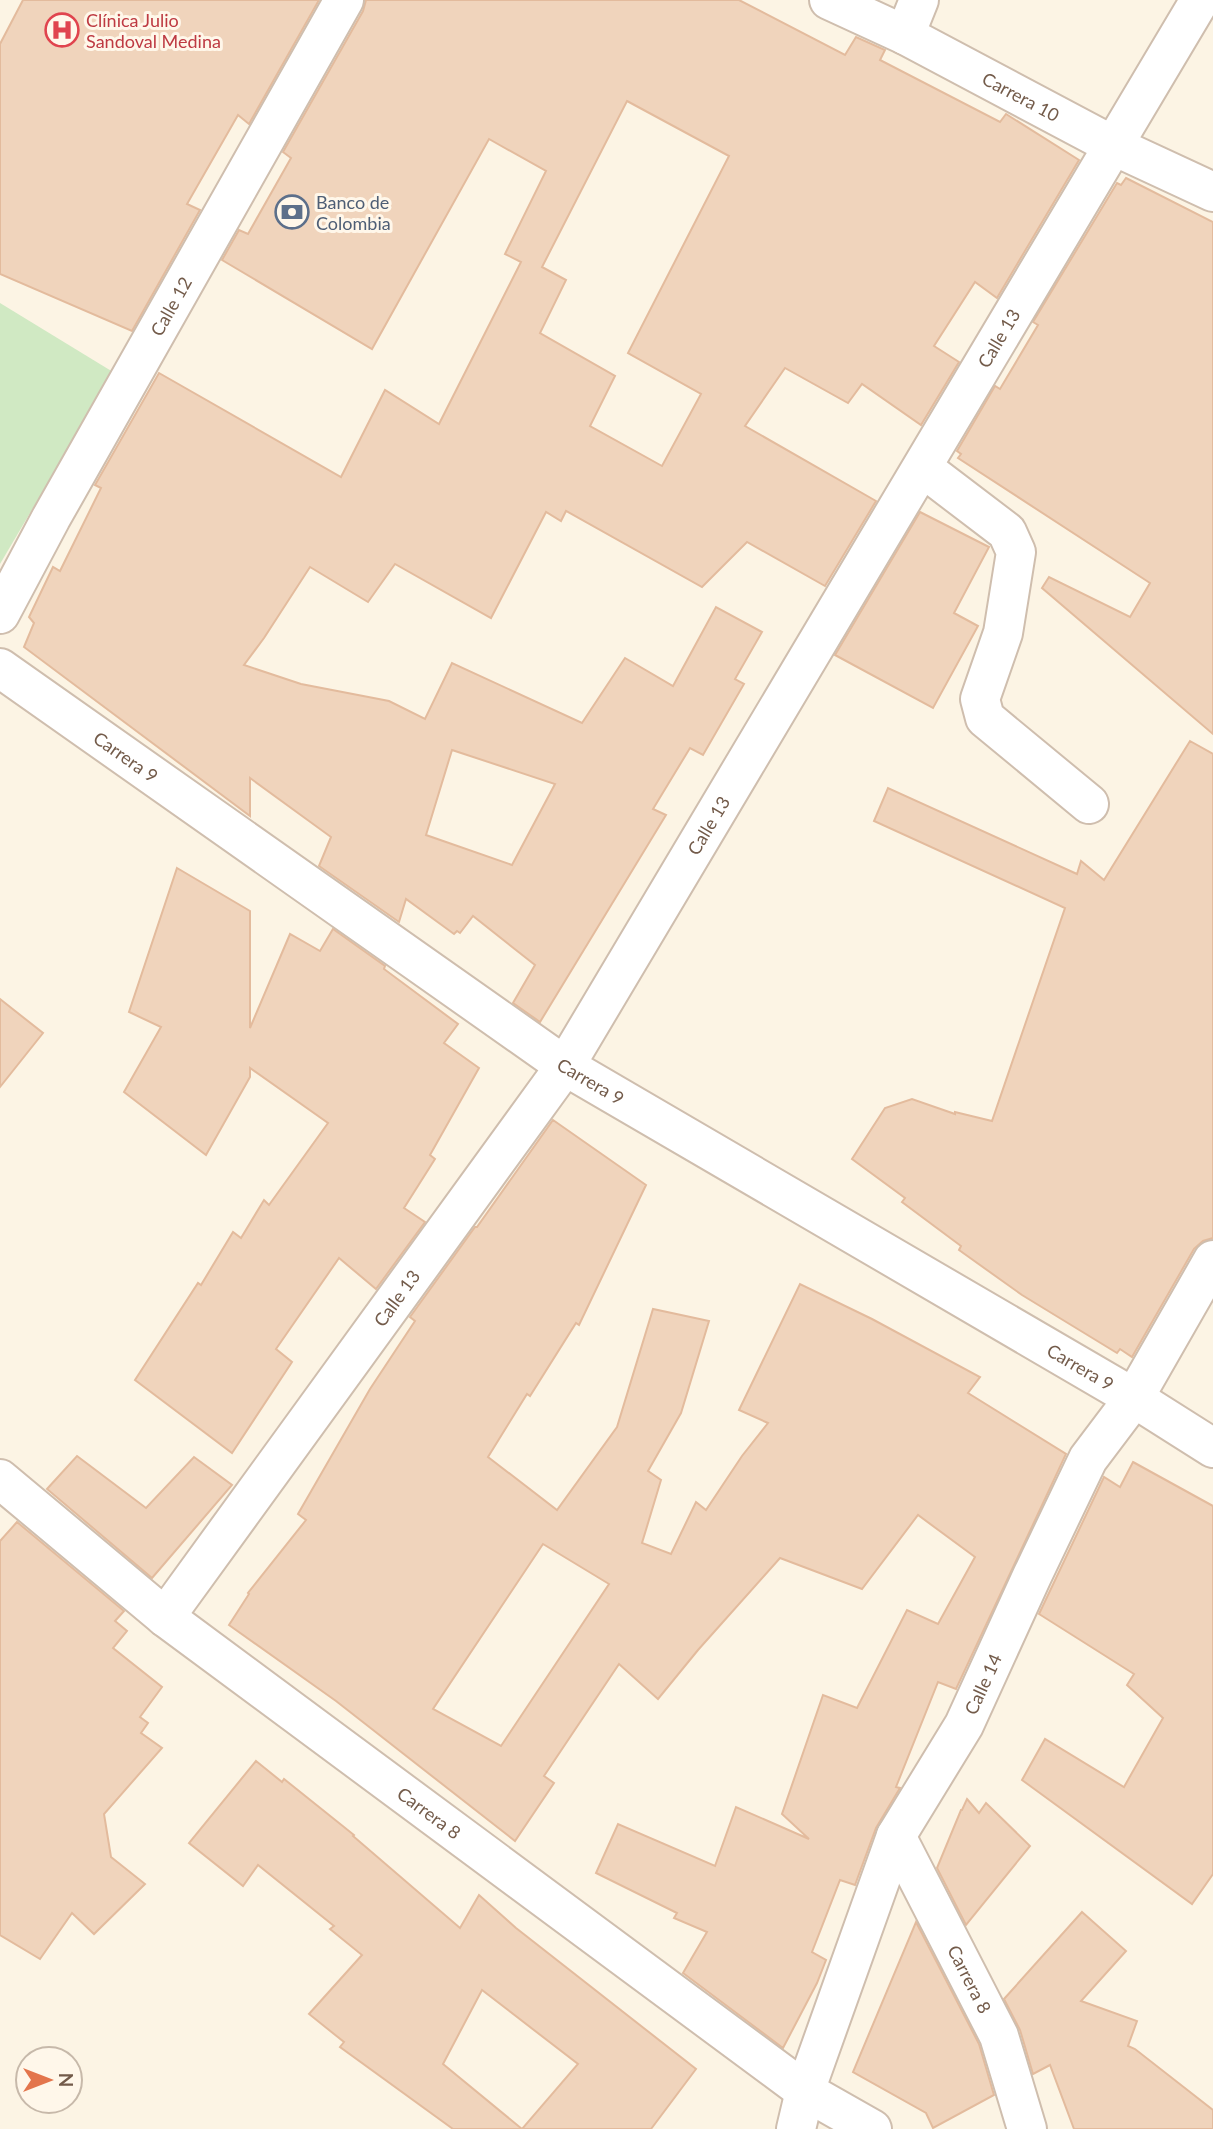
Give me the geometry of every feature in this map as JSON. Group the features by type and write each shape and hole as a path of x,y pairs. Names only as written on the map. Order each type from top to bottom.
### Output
{"street":[{"name":"Calle 12","path":"0,614 51,518 344,0"},
{"name":"Carrera 10","path":"829,0 905,35 1114,146 1213,192"},
{"path":"905,35 919,0"},
{"name":"Calle 13","path":"165,1616 565,1066 1200,0"},
{"path":"926,462 923,468 1007,532 1016,552 1003,633 980,699 985,718 1089,804"},
{"name":"Carrera 9","path":"0,668 565,1066 1134,1398 1213,1448"},
{"name":"Calle 14","path":"796,2129 805,2091 896,1836 964,1725 1088,1458 1134,1398 1213,1260"},
{"name":"Carrera 8","path":"0,1479 165,1616 805,2091 872,2129"},
{"name":"Carrera 8","path":"896,1836 999,2036 1027,2129"}],"green space":[{"path":"0,303 113,372 0,564"}],"building":[{"path":"23,0 319,0 249,124 238,115 187,204 200,210 132,331 0,274 0,44"},
{"path":"366,0 739,0 845,55 856,37 885,50 880,60 1000,122 1006,114 1079,160 997,298 975,282 934,346 959,362 921,425 862,384 848,403 785,368 745,426 876,501 825,586 747,542 702,587 566,511 561,521 546,512 491,618 395,564 368,602 310,567 244,665 301,684 389,701 425,719 452,663 582,723 625,658 673,686 716,607 762,632 735,679 744,684 703,755 690,748 653,809 666,815 540,1022 513,1003 535,965 473,916 460,933 457,931 454,934 406,899 399,922 319,866 331,837 250,778 250,816 24,647 34,623 29,617 53,567 60,571 101,488 95,485 159,373 341,477 385,390 439,424 521,262 505,254 546,171 489,139 372,349 222,260 239,230 248,234 291,158 283,152 363,11","holes":["627,101 729,156 628,353 701,394 662,466 590,426 615,376 540,333 566,280 542,267","452,750 555,784 512,865 426,835"]},
{"path":"1126,178 1213,222 1213,734 1042,588 1049,577 1130,617 1150,583 958,458 961,454 957,451 995,386 1000,389 1038,325 1033,322 1117,183 1121,185"},
{"path":"920,512 989,547 954,613 978,626 933,708 835,655"},
{"path":"1190,741 1213,754 1213,1238 1203,1241 1194,1249 1132,1357 1120,1349 1117,1353 1022,1295 959,1250 961,1246 902,1202 905,1198 852,1159 885,1108 912,1099 955,1114 992,1121 1065,908 874,821 888,788 1077,874 1081,861 1104,880"},
{"path":"177,868 250,911 250,1028 290,934 320,951 333,929 458,1024 444,1043 479,1068 430,1155 435,1159 404,1208 425,1222 376,1289 339,1258 276,1349 292,1362 232,1453 135,1380 198,1283 201,1285 233,1232 241,1238 264,1200 269,1205 328,1123 250,1068 250,1077 206,1155 124,1092 161,1027 129,1012"},
{"path":"0,999 43,1033 0,1087"},
{"path":"553,1120 646,1185 579,1325 576,1323 530,1396 527,1394 488,1457 557,1510 617,1427 653,1309 709,1321 681,1413 648,1471 661,1480 642,1543 671,1554 696,1502 706,1510 768,1423 739,1410 800,1284 980,1377 968,1393 1066,1454 956,1689 938,1682 896,1787 900,1788 876,1828 855,1885 840,1880 812,1952 826,1960 783,2048 683,1973 707,1932 674,1918 677,1913 596,1873 618,1824 715,1866 736,1807 809,1839 782,1814 823,1695 857,1708 907,1610 938,1624 975,1557 918,1515 862,1589 780,1558 658,1699 619,1664 544,1776 554,1783 515,1841 336,1701 229,1625 248,1593 306,1520 298,1514 370,1389 415,1321 410,1317","holes":["543,1544 609,1584 501,1746 433,1709"]},
{"path":"77,1456 146,1508 194,1457 232,1485 152,1578 47,1489"},
{"path":"1133,1462 1213,1506 1213,1874 1192,1904 1022,1780 1045,1739 1124,1787 1163,1718 1127,1685 1134,1674 1039,1614 1104,1477 1120,1487"},
{"path":"17,1522 124,1611 115,1621 127,1631 113,1648 162,1687 140,1717 148,1723 141,1733 162,1748 104,1814 111,1857 145,1884 94,1934 72,1913 40,1959 0,1935 0,1541"},
{"path":"256,1761 282,1782 284,1779 354,1835 460,1928 479,1895 516,1928 696,2069 651,2129 522,2129 453,2129 340,2047 344,2042 309,2014 362,1955 330,1929 334,1926 258,1865 243,1886 189,1843","holes":["482,1990 578,2064 522,2129 443,2064"]},
{"path":"967,1799 979,1813 986,1803 1030,1846 966,1925 937,1868"},
{"path":"1082,1912 1126,1951 1081,2001 1137,2021 1128,2046 1213,2110 1213,2129 1074,2129 1050,2065 1033,2074 1020,2030 1004,1999"},
{"path":"916,1922 979,2044 994,2095 933,2128 926,2113 853,2072"}],"place":[{"name":"Clínica Julio Sandoval Medina","path":"62,30"},
{"name":"Banco de Colombia","path":"292,212"}]}
